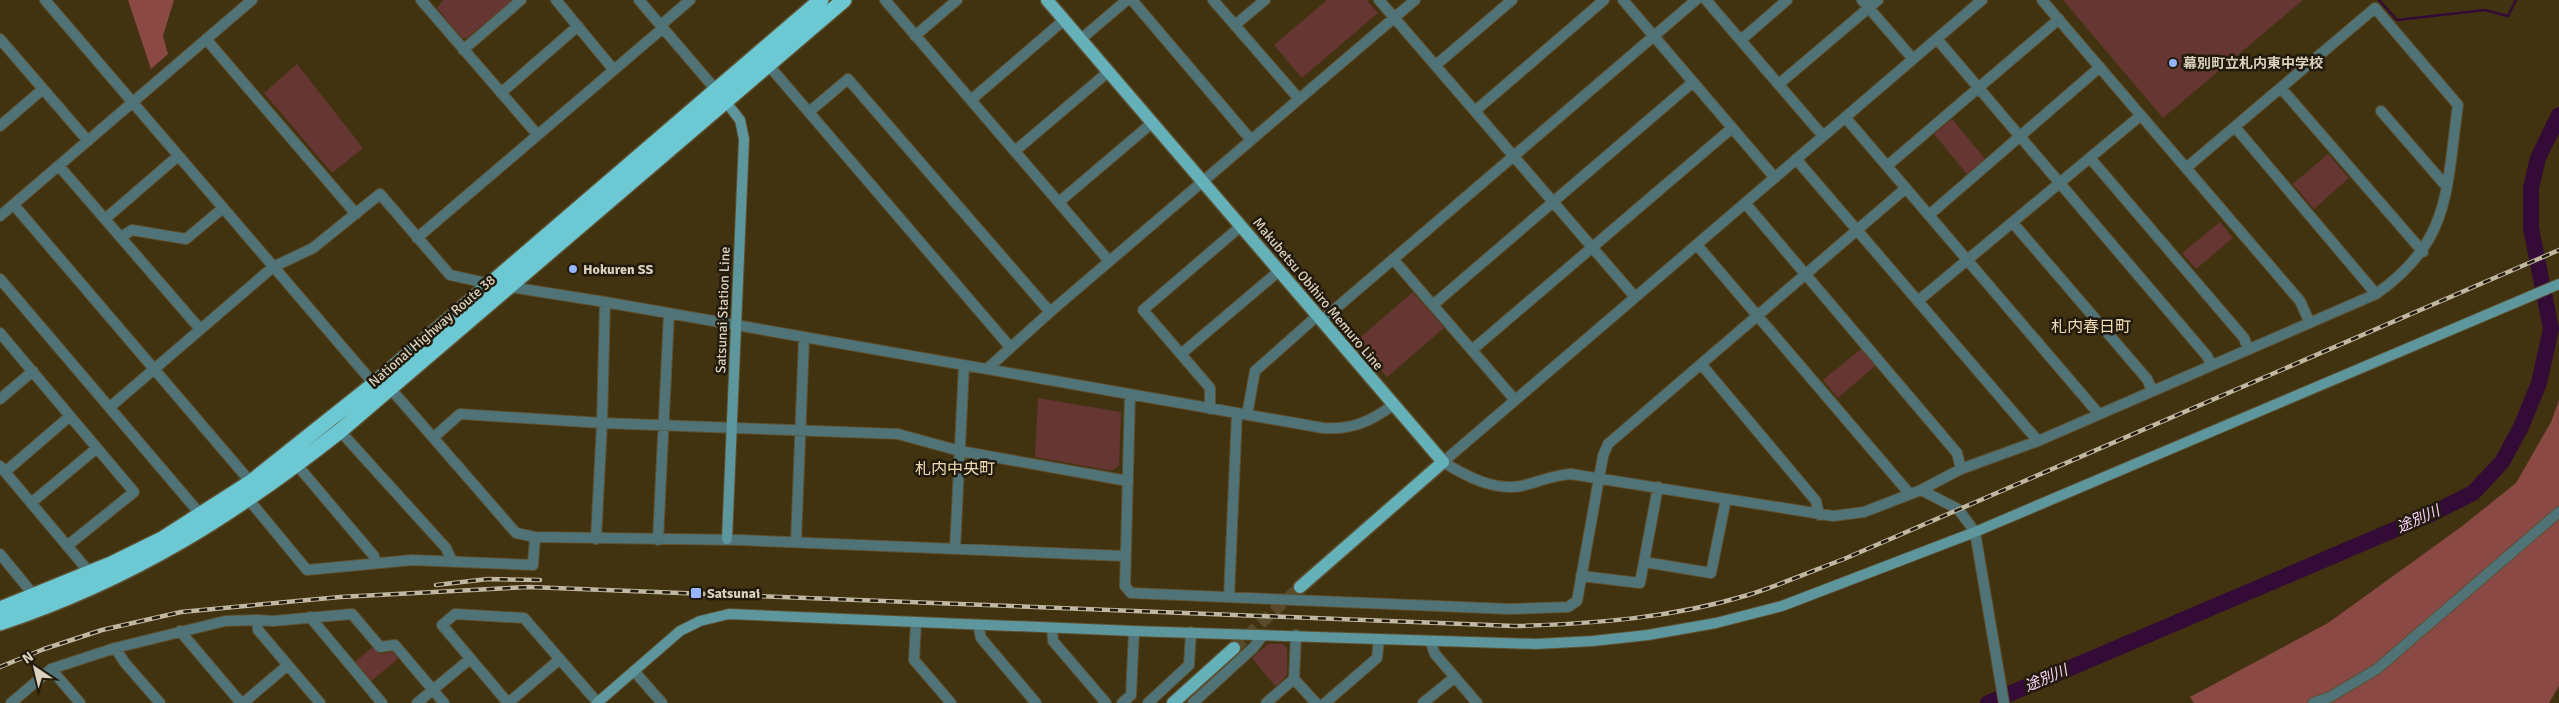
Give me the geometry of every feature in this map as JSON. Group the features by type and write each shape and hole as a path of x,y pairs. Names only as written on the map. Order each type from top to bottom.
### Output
{"highway":[{"name":"National Highway Route 38","path":"0,609 39,603 168,550 253,492 297,465 508,287 763,59 821,0"},
{"name":"National Highway Route 38","path":"763,59 844,0"},
{"name":"National Highway Route 38","path":"0,623 90,573 162,538 201,515 253,492 374,384 491,284 721,96"}],"main road":[{"name":"Makubetsu Obihiro Memuro Line","path":"1047,0 1443,462"},
{"path":"1300,587 1443,462"},
{"path":"1173,703 1234,648"}],"street":[{"path":"45,0 374,384 390,388 516,533 535,537 596,540 727,539 1124,556"},
{"path":"0,216 252,0"},
{"path":"463,50 521,0"},
{"path":"556,0 613,69"},
{"path":"639,0 721,96"},
{"path":"417,238 662,27 690,0"},
{"path":"885,0 1109,261"},
{"path":"915,36 956,0"},
{"path":"1081,39 1126,0"},
{"path":"1132,0 1252,140"},
{"path":"1213,0 1299,99"},
{"path":"1235,25 1265,0"},
{"path":"1380,0 1635,297"},
{"path":"987,369 1109,261 1415,0"},
{"path":"1436,65 1512,0"},
{"path":"1475,111 1604,0"},
{"path":"1623,0 1775,178"},
{"path":"1229,597 1242,414 1255,371 1393,259 1696,0"},
{"path":"1706,0 1822,136"},
{"path":"1741,40 1787,0"},
{"path":"1779,84 1866,4 1878,0"},
{"path":"1982,0 1443,462 1491,485 1520,486 1560,474 1599,477 1819,515 1833,516 1864,512 1909,493 1921,490 1961,469 2038,441 2098,413 2376,294 2396,280 2423,252 2433,236 2443,208 2458,105 2375,8 2186,168"},
{"path":"2042,0 2300,301 2310,321"},
{"path":"426,2 463,50 536,134"},
{"path":"1866,4 1913,59"},
{"path":"1887,166 2059,19"},
{"path":"971,100 1064,20"},
{"path":"500,93 578,26"},
{"path":"206,39 356,214"},
{"path":"1937,39 2207,356 2211,364"},
{"path":"0,40 88,141"},
{"path":"0,56 8,49"},
{"path":"763,59 1010,347"},
{"path":"1929,215 2100,67"},
{"path":"1015,151 1108,72"},
{"path":"809,112 848,79 1050,312"},
{"path":"1433,305 1693,82"},
{"path":"2281,88 2423,252"},
{"path":"0,126 43,89"},
{"name":"Satsunai Station Line","path":"721,96 740,120 744,139 727,539"},
{"path":"2382,111 2446,186"},
{"path":"1918,302 2140,116"},
{"path":"1845,117 2098,413"},
{"path":"1059,202 1152,123"},
{"path":"2235,127 2376,294"},
{"path":"1472,350 1732,128"},
{"path":"105,219 178,156"},
{"path":"2090,158 2244,338 2248,348"},
{"path":"1796,159 2038,441"},
{"path":"59,166 200,329"},
{"path":"1130,395 1124,556 1125,586 1131,593 1509,609 1568,607 1577,601 1603,456 1608,444 1906,188"},
{"path":"110,407 273,267 313,248 380,194 450,275 491,284 669,313 1210,409 1339,429 1370,421 1393,405"},
{"path":"1745,203 1957,453 1961,469"},
{"path":"14,205 155,368 253,492 307,570 412,560 533,564 535,537"},
{"path":"121,238 132,230 186,239 222,208"},
{"path":"2013,223 2147,379 2152,390"},
{"path":"1210,409 1210,388 1143,310 1241,226"},
{"path":"1697,244 1757,317 1909,493"},
{"path":"1393,259 1515,400"},
{"path":"1181,354 1279,271"},
{"path":"0,278 201,515"},
{"path":"560,659 508,703 442,625 455,614 524,618 560,659 598,703 680,632 700,621 729,614 1052,628 1536,644 1593,641 1648,635 1716,623 1782,606 1975,532 2559,284"},
{"path":"596,540 602,423 604,302"},
{"path":"658,540 669,313"},
{"path":"0,333 134,492 67,546"},
{"path":"796,542 804,338"},
{"path":"1701,364 1816,501 1819,515"},
{"path":"955,549 964,366"},
{"path":"0,399 33,372"},
{"path":"434,437 460,414 602,423 898,434 960,451 1128,481"},
{"path":"70,416 3,469 90,573"},
{"path":"340,430 446,548 452,561"},
{"path":"31,503 97,448"},
{"path":"297,465 374,556 376,563"},
{"path":"1581,576 1640,583 1658,487"},
{"path":"1921,490 1958,509 1975,532 2004,703"},
{"path":"1644,562 1711,573 1726,499"},
{"path":"2313,703 2330,697 2377,669 2559,512"},
{"path":"0,554 39,603"},
{"path":"11,703 51,670 115,648 180,631 225,621 352,614 380,647 395,645 444,703"},
{"path":"310,617 382,703"},
{"path":"256,620 258,630 320,703"},
{"path":"916,622 914,660 951,703"},
{"path":"978,625 981,638 1036,703"},
{"path":"1052,628 1053,641 1106,703"},
{"path":"180,631 242,703 288,665"},
{"path":"1122,703 1131,695 1134,631"},
{"path":"1148,703 1188,665 1191,632"},
{"path":"1193,703 1254,646 1263,635"},
{"path":"1296,635 1294,679 1316,703"},
{"path":"1325,703 1377,658 1379,639"},
{"path":"1430,641 1435,654 1477,703"},
{"path":"115,648 160,703"},
{"path":"417,703 470,659"},
{"path":"51,670 80,703"},
{"path":"634,671 662,703"},
{"path":"1423,703 1454,677"},
{"path":"1266,703 1294,679"}],"shaded area":[{"path":"128,0 174,0 163,36 168,54 151,69"},
{"path":"443,0 512,0 467,38 462,38 437,8"},
{"path":"1327,0 1367,0 1378,13 1302,78 1274,45"},
{"name":"幕別町立札内東中学校","path":"2063,0 2303,0 2163,118"},
{"path":"297,64 363,148 332,173 264,93"},
{"path":"1952,119 1985,159 1967,174 1934,134"},
{"path":"2328,154 2349,178 2314,209 2293,184"},
{"path":"2220,222 2233,238 2196,269 2182,253"},
{"path":"1413,292 1444,328 1387,377 1356,341"},
{"path":"1861,349 1875,366 1838,398 1823,380"},
{"path":"1038,398 1121,412 1119,466 1112,471 1035,457"},
{"path":"2559,400 2559,686 2549,703 2194,703 2190,697 2328,623 2461,527 2516,483 2551,422"},
{"path":"1268,644 1283,644 1287,649 1287,675 1276,687 1252,658"},
{"path":"373,647 379,654 393,652 398,659 371,681 355,662"}],"waterway":[{"path":"2379,0 2397,20 2485,10 2508,16 2516,0"},
{"name":"途別川","path":"1988,703 2429,515 2473,493 2502,462 2521,427 2539,383 2551,329 2531,228 2531,188 2538,158 2559,115"}],"tunnel":[{"path":"1234,648 1300,587"}],"railway":[{"path":"0,667 44,649 102,630 181,612 340,597 529,587 1514,626 1573,624 1661,614 1719,603 1748,595 1844,559 2559,250"},
{"path":"436,585 488,579 540,580"}],"place":[{"name":"幕別町立札内東中学校","path":"2173,63"},
{"name":"Hokuren SS","path":"573,269"},
{"name":"Satsunai","path":"696,593"}],"district":[{"name":"札内春日町","path":"2091,327"},
{"name":"札内中央町","path":"955,469"}]}
